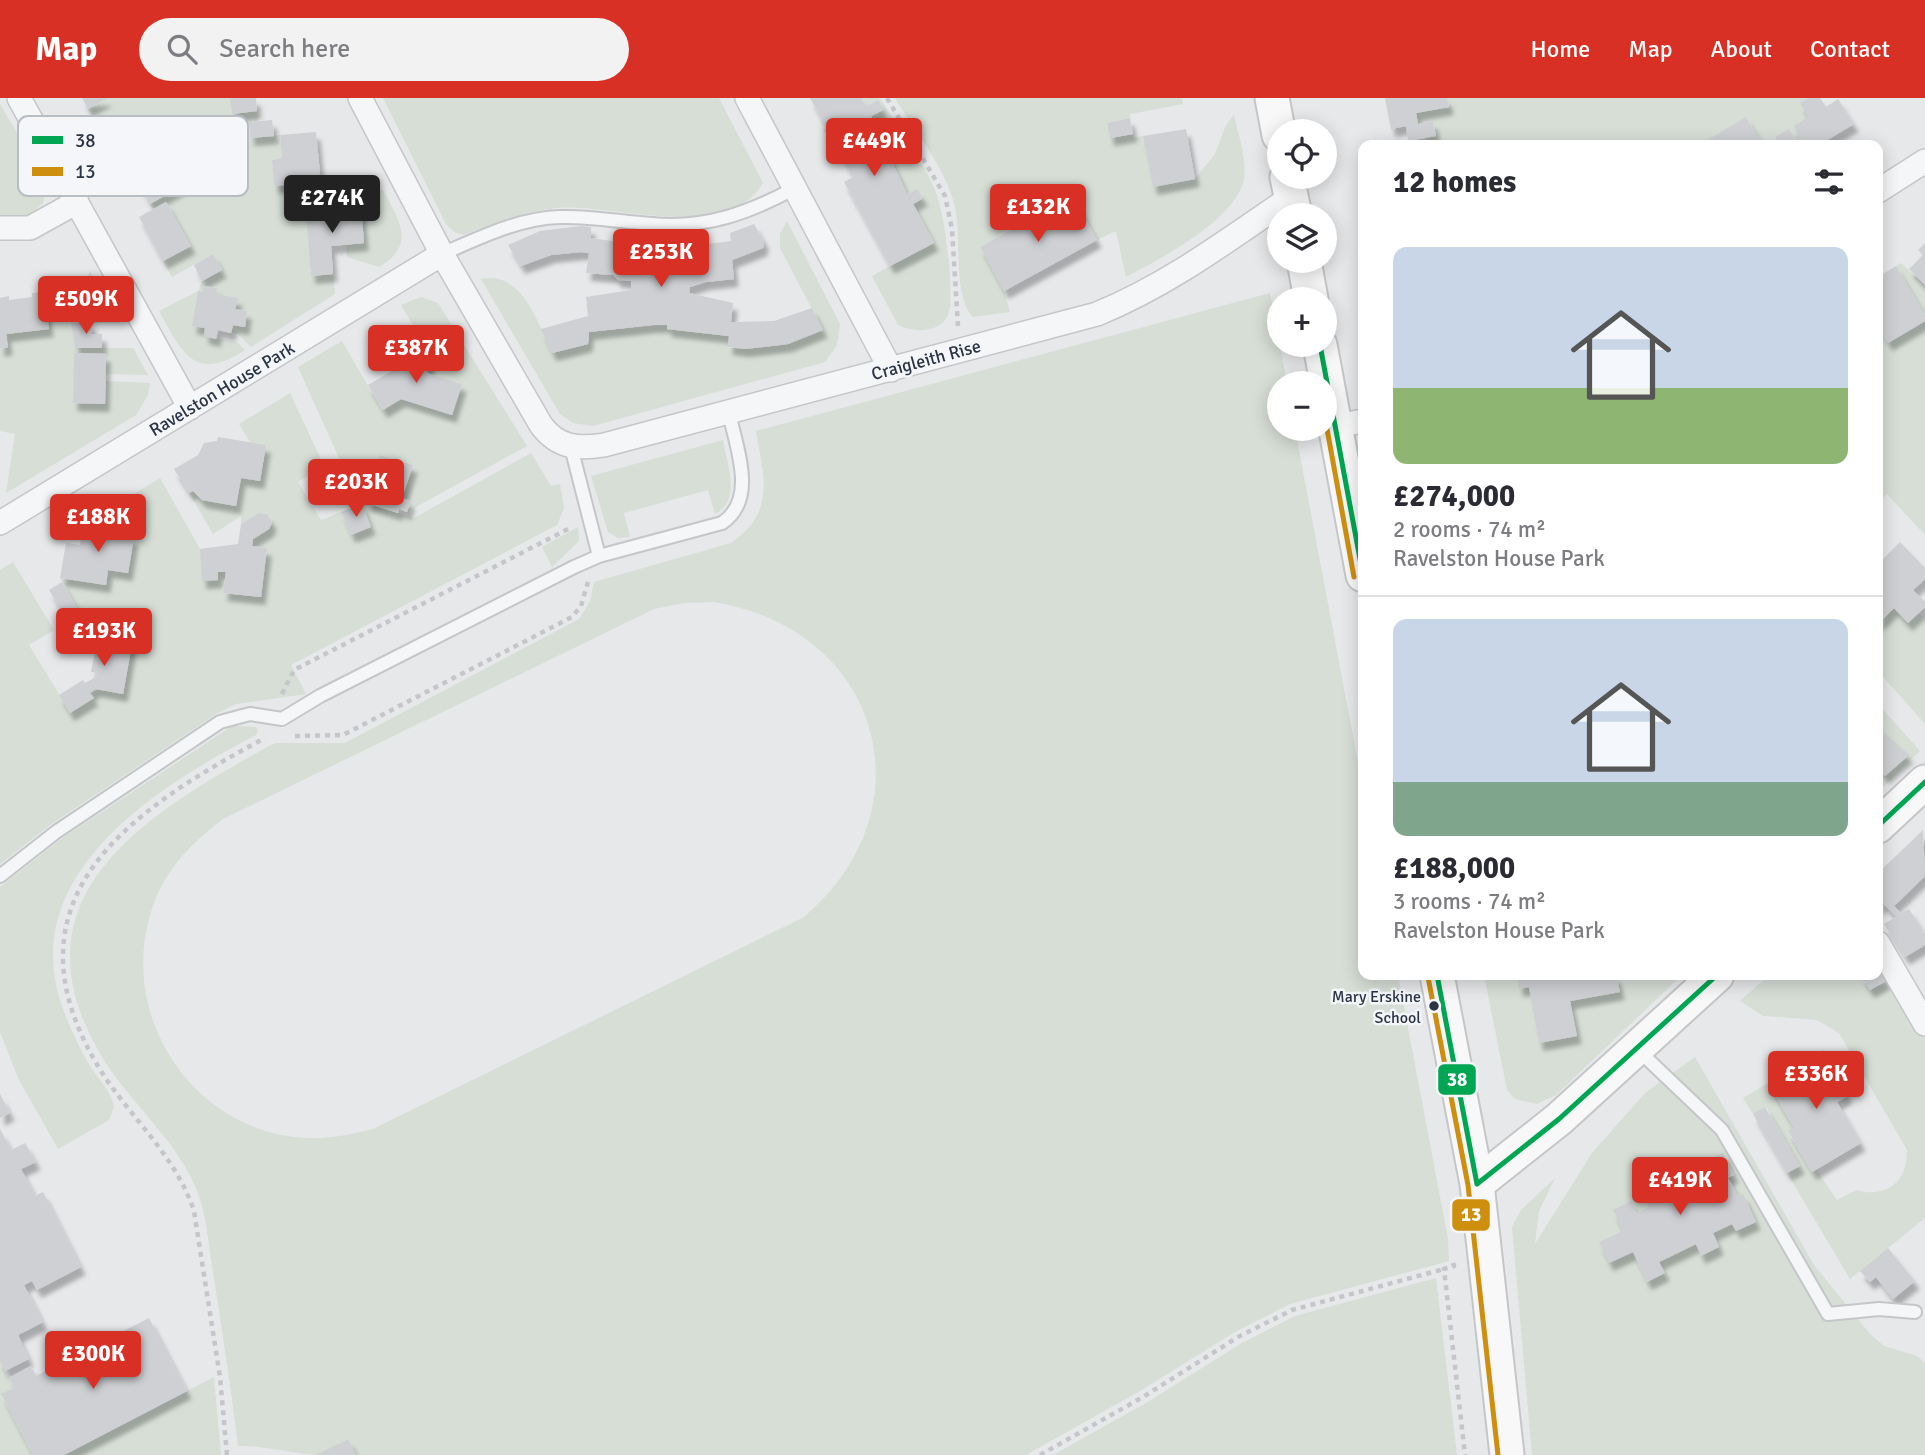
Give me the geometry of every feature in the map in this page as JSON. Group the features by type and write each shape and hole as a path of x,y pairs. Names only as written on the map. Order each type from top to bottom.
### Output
{"street":[{"path":"19,98 29,116"},
{"path":"360,98 442,254 541,425 555,440 571,447"},
{"path":"747,98 891,370"},
{"path":"1272,98 1276,119"},
{"path":"1883,188 1925,161"},
{"path":"74,196 190,408"},
{"name":"Craigleith Rise","path":"571,447 604,445 1097,314 1141,295 1186,269 1291,196"},
{"path":"0,228 30,228 77,202"},
{"name":"Ravelston House Park","path":"0,523 442,254"},
{"path":"1325,357 1350,423 1358,517"},
{"path":"1883,821 1925,782"},
{"path":"1883,952 1925,1024"},
{"path":"1438,980 1477,1184 1507,1455"},
{"path":"1477,1184 1559,1119 1712,980"}],"lane":[{"path":"442,254 514,226 558,217 683,226 715,222 764,205 795,188"},
{"path":"0,876 56,832 220,722 250,714 277,718 583,563 599,556 722,523 733,516 742,498 729,413"},
{"path":"571,447 599,556"},
{"path":"1637,1049 1722,1129 1828,1314 1879,1309 1915,1312"}],"path":[{"path":"887,98 940,184 948,208 960,352"},
{"path":"264,738 277,718 294,670 590,518"},
{"path":"292,736 343,735 572,617 581,606 587,590 583,563"},
{"path":"264,738 277,718"},
{"path":"227,1455 220,1377 191,1201 177,1169 95,1062 64,991 61,958 64,928 73,902 88,873 107,847 164,797 264,738 279,736"},
{"path":"1040,1455 1143,1397 1238,1337 1292,1310 1454,1266 1453,1257"},
{"path":"1444,1269 1465,1455"}],"shaded area":[{"path":"108,98 230,98 232,114 257,111 258,122 249,123 250,138 280,135 282,158 272,160 274,186 285,185 286,199 383,190 399,222 401,241 398,250 379,267 347,257 346,245 364,243 361,207 306,212 311,276 333,274 335,294 251,347 238,334 231,333 233,325 245,327 247,311 235,309 237,298 216,294 216,288 204,286 202,292 198,291 202,281 222,270 213,254 172,277 163,261 191,246 166,202 153,209 150,204 164,196 248,196 248,116 92,116 88,109"},
{"path":"383,98 719,98 763,183 746,201 724,212 668,216 556,208 521,215 464,235 454,232 446,224"},
{"path":"861,98 880,98 923,166 939,201 947,248 950,307 943,322 930,329 913,330 898,325 872,276 934,242 913,204 923,198 917,189 907,194 871,116 882,110 878,100 866,107"},
{"path":"895,98 1182,98 1183,104 1130,114 1130,118 1107,123 1110,138 1133,134 1134,138 1143,136 1153,186 1195,179 1215,154 1226,125 1234,115 1243,155 1244,179 1238,194 1212,223 1176,249 1126,277 1116,231 1097,240 1073,196 980,247 1004,291 1010,312 973,317 962,295 957,220 951,193 937,164"},
{"path":"1447,98 1809,98 1808,117 1800,140 1796,140 1789,129 1776,137 1778,140 1760,140 1746,117 1708,140 1426,140 1426,137 1436,135 1433,121 1418,124 1416,113 1449,107"},
{"path":"0,104 18,135 18,196 44,196 43,203 28,217 0,217"},
{"path":"787,221 840,324 837,345 825,362 593,426 573,423 560,414 481,279 495,278 518,291 527,301 552,353 588,344 589,332 667,325 667,329 729,336 729,348 779,346 823,330 780,248 780,234"},
{"path":"1901,263 1925,285 1925,315 1896,266"},
{"path":"90,271 119,323 71,323 75,348 133,348 148,375 106,374 106,354 75,353 73,403 105,404 106,381 150,383 148,395 136,415 6,493 15,434 0,431 0,349 8,347 6,334 49,329 44,292 83,286"},
{"path":"198,291 192,326 205,328 204,336 237,342 245,350 228,360 214,364 192,359 183,350 159,311"},
{"path":"1267,294 1267,357 1282,357 1285,371 1267,371 1267,441 1297,441 1358,763 1358,980 1399,980 1448,1239 1449,1261 1290,1304 1235,1332 1140,1391 1026,1455 356,1455 347,1439 319,1455 238,1446 202,1205 194,1184 175,1151 104,1060 77,1003 70,952 80,908 103,868 136,833 177,801 276,743 345,743 579,619 590,601 594,582 731,543 755,519 761,506 763,479 756,431","holes":["714,602 771,619 817,647 850,685 870,729 876,777 867,826 844,873 804,917 373,1129 357,1133 309,1138 265,1131 226,1113 194,1087 169,1054 152,1016 144,975 146,933 159,891 172,869 195,842 223,819 654,609 684,603"]},
{"path":"421,297 438,303 527,446 407,512 411,501 402,498 413,465 381,455 366,503 414,518 531,453 551,486 560,484 564,508 557,525 291,665 306,694 236,704 216,714 50,825 0,864 0,570 13,562 54,630 29,645 70,712 93,697 90,693 96,689 123,694 134,634 100,627 88,609 80,613 60,578 105,585 108,570 128,573 134,537 114,533 117,516 101,514 160,478 200,549 218,572 226,572 223,593 260,597 267,548 252,546 253,539 269,529 272,522 267,514 259,513 241,524 241,516 213,534 189,493 193,491 202,500 236,506 241,478 260,480 266,445 250,442 239,424 290,393 324,466 298,482 321,520 341,512 351,535 370,527 298,367 342,341 382,410 401,399 452,415 462,384 427,373 432,357 401,305"},
{"path":"1925,321 1925,535 1887,494 1883,498 1883,335 1888,343"},
{"path":"723,440 731,481 728,500 723,508 715,514 708,490 624,513 630,537 618,538 608,532 591,476"},
{"path":"578,527 579,541 552,567 542,547"},
{"path":"1894,608 1918,613 1925,618 1925,724 1883,677 1883,619"},
{"path":"1883,710 1920,751 1883,787"},
{"path":"232,726 256,727 258,731 256,735 182,778 144,805 110,835 82,869 62,906 53,948 58,993 76,1040 108,1091 114,1107 109,1120 58,1149 19,1080 0,1032 0,887 61,839"},
{"path":"1883,969 1925,1039 1925,1218 1850,1279 1787,1173 1799,1165 1766,1107 1753,1114 1743,1098 1768,1083 1794,1128 1788,1132 1811,1171 1816,1169 1837,1200 1856,1190 1877,1192 1894,1185 1904,1171 1907,1150 1839,1033 1817,1020 1763,1016 1740,1001 1763,980 1863,980 1870,990 1886,981"},
{"path":"1485,980 1677,980 1556,1095 1537,1104 1515,1099 1507,1090"},
{"path":"1695,1057 1814,1265 1870,1334 1884,1346 1917,1356 1925,1363 1925,1455 1532,1455 1512,1227 1521,1210 1555,1178 1539,1211 1535,1244 1592,1153 1645,1093"},
{"path":"1436,1278 1457,1455 1053,1455 1146,1403 1242,1343 1295,1316"},
{"path":"0,1361 14,1388 1,1395 33,1455 0,1455"},
{"path":"214,1377 221,1455 64,1455"}],"building":[{"path":"82,98 108,98 88,109"},
{"path":"230,98 256,98 257,111 232,114"},
{"path":"810,98 861,98 866,107 878,100 883,110 871,116 907,194 917,189 923,198 913,204 934,243 890,266 844,182 853,177 832,138 829,139 826,134 824,130 827,128"},
{"path":"1385,98 1447,98 1449,107 1416,113 1418,124 1433,121 1436,136 1408,140 1406,126 1391,129"},
{"path":"1809,98 1820,98 1826,107 1838,99 1854,124 1827,140 1801,140 1794,126 1808,117 1800,103"},
{"path":"1746,117 1760,140 1707,140"},
{"path":"1130,118 1133,134 1110,138 1107,123"},
{"path":"272,120 274,136 250,138 249,122"},
{"path":"1186,129 1195,179 1153,187 1143,136"},
{"path":"1789,129 1796,140 1777,140 1775,137"},
{"path":"316,132 322,195 286,199 285,185 274,186 272,160 282,158 280,135"},
{"path":"146,196 164,196 150,204"},
{"path":"1073,196 1097,240 1004,291 980,247"},
{"path":"166,202 191,246 163,261 139,217"},
{"path":"361,206 364,243 331,246 333,274 311,276 306,212"},
{"path":"754,224 764,241 763,248 732,260 734,279 706,282 690,287 689,293 733,303 731,322 774,321 812,308 823,330 788,344 745,349 728,347 729,336 667,329 667,325 652,325 589,332 588,344 552,353 541,329 588,316 586,297 631,290 631,281 618,280 613,275 586,273 589,253 551,255 521,266 508,245 540,231 581,226 591,227 591,238 667,249 731,241 730,233"},
{"path":"1925,243 1925,285 1909,269 1923,255 1918,250"},
{"path":"213,254 222,270 202,281 194,265"},
{"path":"1896,266 1925,315 1925,321 1888,343 1883,334 1883,274"},
{"path":"204,286 217,288 216,294 238,298 235,309 247,311 245,327 233,325 231,333 218,330 216,339 204,336 205,328 192,326 198,291 202,292"},
{"path":"44,292 49,329 6,334 8,347 0,349 0,298 9,296 9,300 32,297 32,293"},
{"path":"71,323 92,323 91,334 102,334 102,348 75,348"},
{"path":"403,348 432,358 427,373 462,384 452,415 401,399 383,410 368,385 397,368"},
{"path":"74,353 106,354 105,404 73,403"},
{"path":"218,437 266,445 260,481 241,478 236,506 202,500 193,491 189,493 174,469 198,455 204,443 217,441"},
{"path":"380,455 413,465 402,498 411,501 407,512 399,509 398,513 366,503"},
{"path":"362,504 371,527 351,535 341,512"},
{"path":"259,513 267,514 272,522 269,529 253,539 252,546 267,548 261,597 223,593 226,572 218,572 218,580 202,581 200,549 238,544 241,524"},
{"path":"101,514 117,516 114,533 134,537 128,573 108,570 106,585 60,578 66,543 80,545 83,526 99,529"},
{"path":"1900,542 1925,568 1925,579 1913,590 1925,602 1925,607 1908,623 1894,608 1883,619 1883,559"},
{"path":"62,582 80,613 68,621 49,590"},
{"path":"100,627 134,633 123,694 96,689 90,693 94,698 70,713 59,695 83,680 85,683 96,677 97,673 91,672"},
{"path":"1883,732 1909,755 1885,776 1883,774"},
{"path":"1923,830 1925,876 1894,906 1901,913 1909,909 1925,934 1925,945 1905,957 1884,924 1896,917 1883,903 1883,868"},
{"path":"1883,976 1886,981 1870,990 1863,980 1883,980"},
{"path":"1518,980 1617,980 1620,992 1570,1001 1577,1036 1539,1043 1529,987 1519,989"},
{"path":"1824,1050 1848,1096 1837,1102 1861,1143 1812,1172 1788,1131 1794,1128 1768,1083"},
{"path":"0,1094 10,1113 0,1118"},
{"path":"1765,1107 1800,1166 1787,1173 1753,1114"},
{"path":"0,1129 11,1150 25,1143 36,1162 21,1169 35,1196 43,1192 81,1267 37,1290 32,1281 24,1285 43,1322 18,1335 29,1359 5,1371 0,1361"},
{"path":"1723,1153 1734,1175 1728,1178 1738,1196 1743,1194 1756,1222 1736,1231 1732,1224 1713,1233 1719,1247 1701,1256 1696,1244 1659,1262 1665,1273 1647,1282 1633,1252 1609,1263 1599,1242 1623,1231 1613,1210 1631,1201 1637,1213 1649,1207 1647,1203 1671,1196 1662,1176 1681,1167 1683,1173"},
{"path":"1888,1248 1915,1281 1893,1299 1876,1277 1870,1282 1860,1271"},
{"path":"149,1318 187,1391 64,1455 33,1455 1,1394 14,1388 9,1378 31,1366 36,1376"},
{"path":"348,1439 356,1455 316,1455"}],"transit line":[{"name":"38","path":"1322,357 1358,548"},
{"name":"13","path":"1329,441 1354,577"},
{"name":"38","path":"1883,821 1925,782"},
{"name":"13","path":"1429,980 1468,1185 1498,1455"},
{"name":"38","path":"1438,980 1477,1184"},
{"name":"38","path":"1477,1184 1559,1119 1712,980"}],"place":[{"name":"Mary Erskine School","path":"1434,1006"}]}
